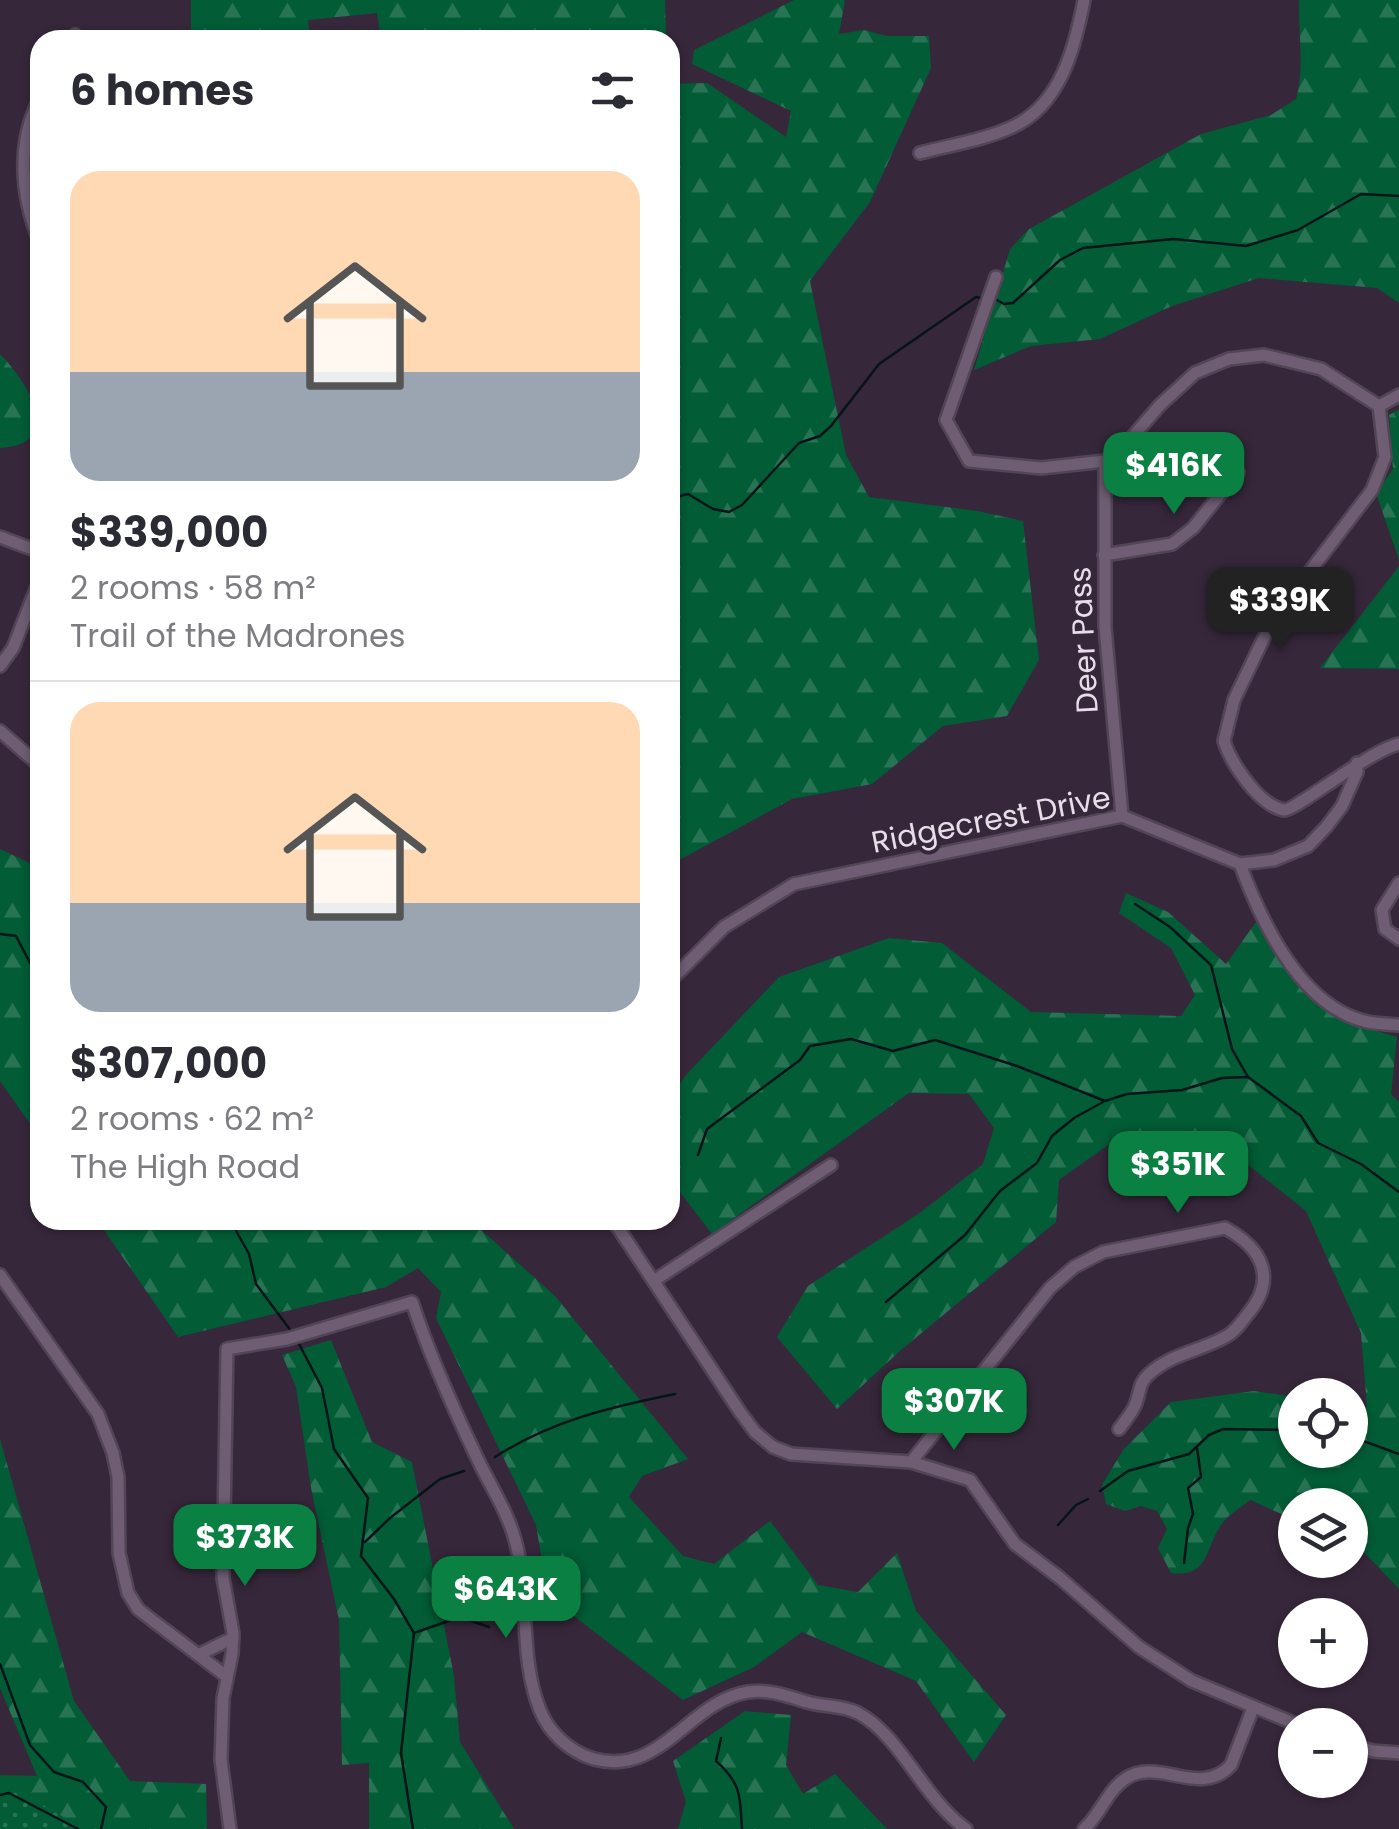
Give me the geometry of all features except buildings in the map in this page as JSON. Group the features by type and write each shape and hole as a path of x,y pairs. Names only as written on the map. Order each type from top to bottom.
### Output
{"street":[{"path":"920,153 1012,127 1030,114 1063,76 1084,0"},
{"path":"30,123 23,168 30,213"},
{"path":"996,276 946,420 969,461 1041,468 1105,460 1130,441 1160,405 1195,373 1229,359 1264,355 1320,369 1379,406"},
{"path":"1379,406 1399,395"},
{"path":"1379,406 1385,456 1372,490 1272,621 1234,700 1224,732 1226,748 1246,782 1262,798 1286,810 1296,808 1320,786 1386,746 1399,744"},
{"name":"Deer Pass","path":"1105,460 1105,626 1122,816"},
{"path":"1104,555 1172,544 1193,528 1238,472"},
{"path":"0,537 30,548"},
{"path":"0,666 12,648 30,604"},
{"path":"0,731 30,757"},
{"path":"1357,763 1342,806 1308,846 1274,860 1240,864 1255,905 1274,940 1292,967 1318,994 1366,1022 1399,1025"},
{"name":"Ridgecrest Drive","path":"680,971 724,926 794,884 1122,816 1240,864"},
{"path":"1399,883 1382,910 1385,929 1399,939"},
{"path":"655,1280 831,1165"},
{"path":"911,1462 1050,1288 1074,1267 1102,1252 1225,1228 1243,1238 1262,1265 1266,1284 1260,1298 1229,1336 1173,1358 1142,1380 1136,1406 1120,1428"},
{"path":"620,1230 740,1412 773,1447 814,1457 911,1462 970,1480 1014,1544 1060,1578 1124,1635 1192,1681 1278,1717"},
{"path":"0,1275 98,1414 118,1477 119,1553 128,1593 138,1609 226,1676"},
{"path":"230,1829 220,1760 232,1638 223,1578 228,1349 288,1339 412,1302 451,1400 512,1530 521,1568 536,1697 550,1727 568,1746 607,1762 639,1758 728,1697 746,1692 774,1692 843,1707 866,1718 890,1740 937,1804 966,1829"},
{"path":"200,1654 232,1638"},
{"path":"1084,1829 1118,1785 1130,1776 1151,1773 1205,1780 1224,1772 1231,1764 1253,1708"},
{"path":"1368,1750 1399,1753"}],"green space":[{"path":"191,0 665,0 666,30 380,30 377,13 308,20 309,30 191,30"},
{"path":"794,0 845,0 839,34 864,30 887,36 929,36 931,68 870,202 810,281 846,455 869,497 1023,521 1039,660 1007,716 943,726 872,784 792,799 680,860 680,84 707,83 786,137 791,111 692,64 694,50"},
{"path":"1299,0 1399,0 1399,303 1377,288 1259,278 1172,306 1100,339 1031,346 974,370 1010,249 1029,229 1201,134 1271,115 1296,99 1301,63"},
{"path":"0,354 30,395 30,436 20,444 0,448"},
{"path":"1399,409 1399,560 1376,493 1393,469 1389,415"},
{"path":"1399,566 1399,669 1320,668"},
{"path":"0,849 30,863 30,1124 0,1081"},
{"path":"1126,893 1168,912 1226,964 1256,922 1295,978 1350,1023 1397,1037 1391,1094 1399,1102 1399,1589 1368,1556 1368,1488 1278,1488 1278,1512 1250,1500 1224,1521 1201,1565 1184,1573 1171,1573 1158,1548 1167,1529 1157,1511 1141,1506 1125,1511 1106,1504 1102,1485 1123,1450 1171,1402 1254,1391 1278,1395 1278,1468 1368,1468 1368,1378 1365,1378 1361,1333 1306,1211 1242,1160 1158,1139 1108,1145 1059,1180 1056,1222 901,1350 837,1409 777,1337 808,1286 921,1212 983,1164 994,1128 969,1094 909,1093 712,1234 680,1192 680,1084 779,977 889,938 942,943 1031,1012 1181,1016 1195,995 1171,948 1119,913"},
{"path":"104,1230 481,1230 555,1296 688,1459 642,1476 629,1497 683,1556 714,1564 770,1521 818,1585 858,1592 897,1553 916,1611 1006,1715 974,1762 916,1681 802,1632 754,1667 683,1700 548,1596 536,1525 436,1318 441,1292 418,1268 386,1287 178,1337"},
{"path":"331,1340 372,1442 412,1462 454,1676 460,1742 514,1829 369,1829 369,1763 342,1765 339,1620 311,1488 296,1387 282,1355"},
{"path":"0,1439 74,1701 130,1781 206,1784 207,1829 0,1829 0,1775 37,1776 0,1688"},
{"path":"745,1711 791,1715 786,1765 803,1794 835,1774 887,1829 678,1829 686,1802 673,1761"},
{"path":"12,1787 84,1829 0,1829 0,1789"}],"waterway":[{"path":"995,299 1013,303 1060,260 1083,248 1173,239 1246,246 1298,230 1361,194 1399,196"},
{"path":"680,496 688,494 713,509 729,512 742,505 799,443 820,436 831,426 879,364 976,297 981,298"},
{"path":"1135,904 1170,927 1211,965 1232,1049 1248,1077 1301,1116 1318,1143 1361,1164 1399,1192"},
{"path":"0,934 16,936 30,963"},
{"path":"698,1155 707,1129 800,1060 810,1046 851,1039 893,1051 935,1040 1017,1066 1105,1101 1127,1094 1182,1090 1222,1078 1248,1077"},
{"path":"886,1302 965,1235 1000,1191 1037,1163 1052,1136 1103,1102"},
{"path":"236,1230 249,1254 256,1284 291,1331"},
{"path":"298,1342 322,1388 334,1449 368,1498 361,1556 414,1633 401,1753 413,1829"},
{"path":"495,1457 516,1444 582,1417 675,1394"},
{"path":"1100,1491 1128,1471 1189,1454 1209,1435 1223,1429 1278,1430"},
{"path":"1368,1443 1399,1454"},
{"path":"1184,1563 1193,1514 1188,1488 1201,1477 1197,1448"},
{"path":"365,1542 440,1479 464,1471"},
{"path":"1058,1525 1076,1505 1088,1499"},
{"path":"414,1633 460,1617 489,1627"},
{"path":"0,1664 30,1745 54,1772 83,1782 106,1807 101,1829"},
{"path":"721,1738 716,1761 738,1792 742,1829"},
{"path":"0,1795 9,1793 78,1829"}]}
